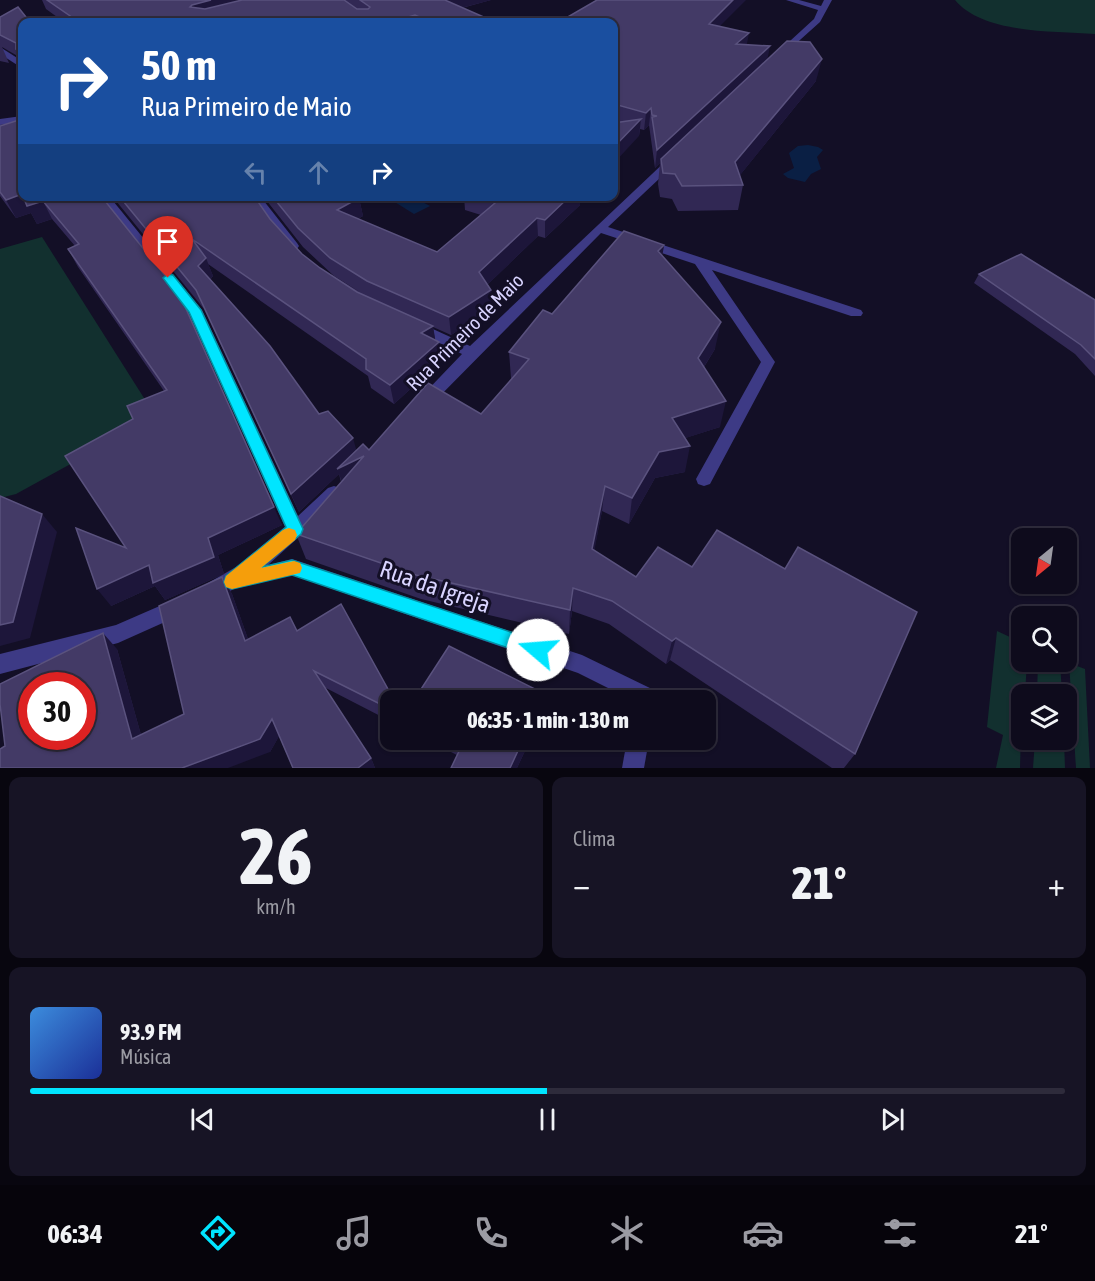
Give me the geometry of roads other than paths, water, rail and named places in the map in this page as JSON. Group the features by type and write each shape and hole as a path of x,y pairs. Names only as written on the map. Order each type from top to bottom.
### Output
{"street":[{"path":"771,64 817,20 825,4 790,0"},
{"path":"0,50 18,62"},
{"path":"0,122 18,120"},
{"name":"Rua Primeiro de Maio","path":"408,419 617,211 682,152"},
{"path":"107,201 195,310 295,529"},
{"path":"258,201 299,252"},
{"path":"600,229 856,313"},
{"path":"699,261 768,362 704,479"},
{"path":"407,322 472,353"},
{"path":"45,672 118,634 232,582 295,529 344,483"},
{"name":"Rua da Igreja","path":"232,582 292,567 582,665 632,690"},
{"path":"0,664 118,634"},
{"path":"633,768 636,750"}],"water":[{"path":"808,145 823,150 817,157 821,169 811,174 805,182 788,178 783,174 794,168 789,153 798,146"},
{"path":"393,201 421,201 430,206 414,214"}]}
